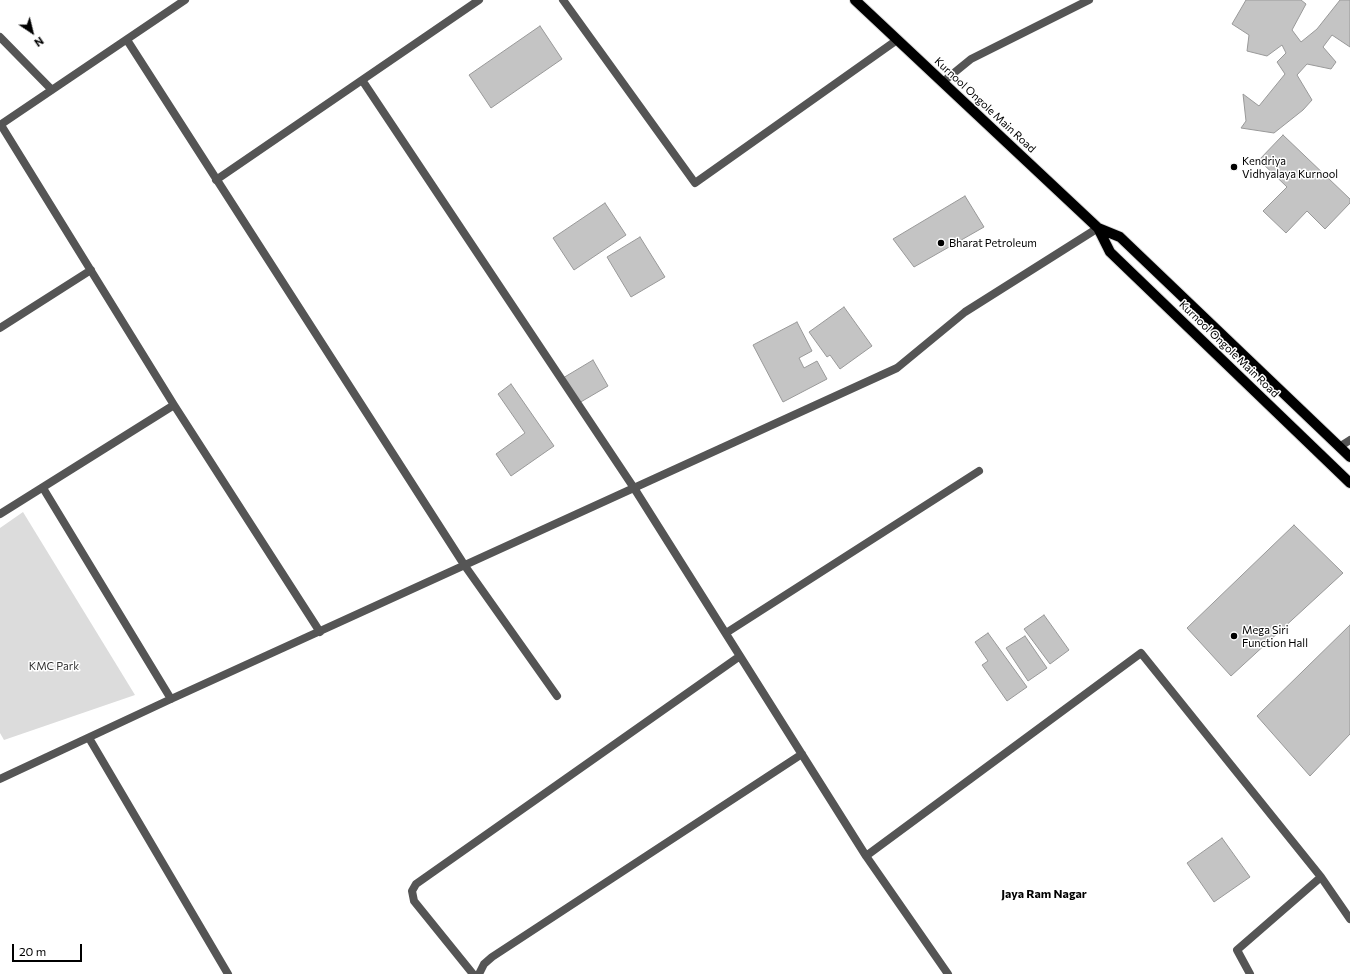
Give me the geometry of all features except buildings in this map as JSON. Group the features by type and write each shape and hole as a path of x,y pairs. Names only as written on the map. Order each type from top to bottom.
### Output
{"main road":[{"name":"Kurnool Ongole Main Road","path":"855,0 897,40 944,81 1098,228 1110,252 1350,483"},
{"name":"Kurnool Ongole Main Road","path":"1098,228 1120,237 1350,457"}],"street":[{"path":"185,0 0,125 174,405 320,632"},
{"path":"216,180 479,0"},
{"path":"563,0 695,183 897,40"},
{"path":"944,81 971,59 1089,0"},
{"path":"0,37 52,90"},
{"path":"126,40 465,566 558,696"},
{"path":"362,80 634,488 866,856 948,974"},
{"path":"1,777 897,368 965,312 1098,228"},
{"path":"0,328 91,270"},
{"path":"0,514 174,405"},
{"path":"1339,447 1350,440"},
{"path":"726,633 979,471"},
{"path":"43,488 171,700"},
{"path":"866,856 1141,653 1321,877 1350,917"},
{"path":"472,974 414,901 412,891 416,884 740,656"},
{"path":"88,738 228,974"},
{"path":"479,974 484,964 492,957 802,754"},
{"path":"1250,974 1237,950 1321,877"}],"green space":[{"name":"KMC Park","path":"23,512 135,695 4,740 0,733 0,528"}],"place":[{"name":"Kendriya Vidhyalaya Kurnool","path":"1234,167"},
{"name":"Bharat Petroleum","path":"941,243"},
{"name":"Mega Siri Function Hall","path":"1234,636"}],"district":[{"name":"Jaya Ram Nagar","path":"1044,894"}]}
